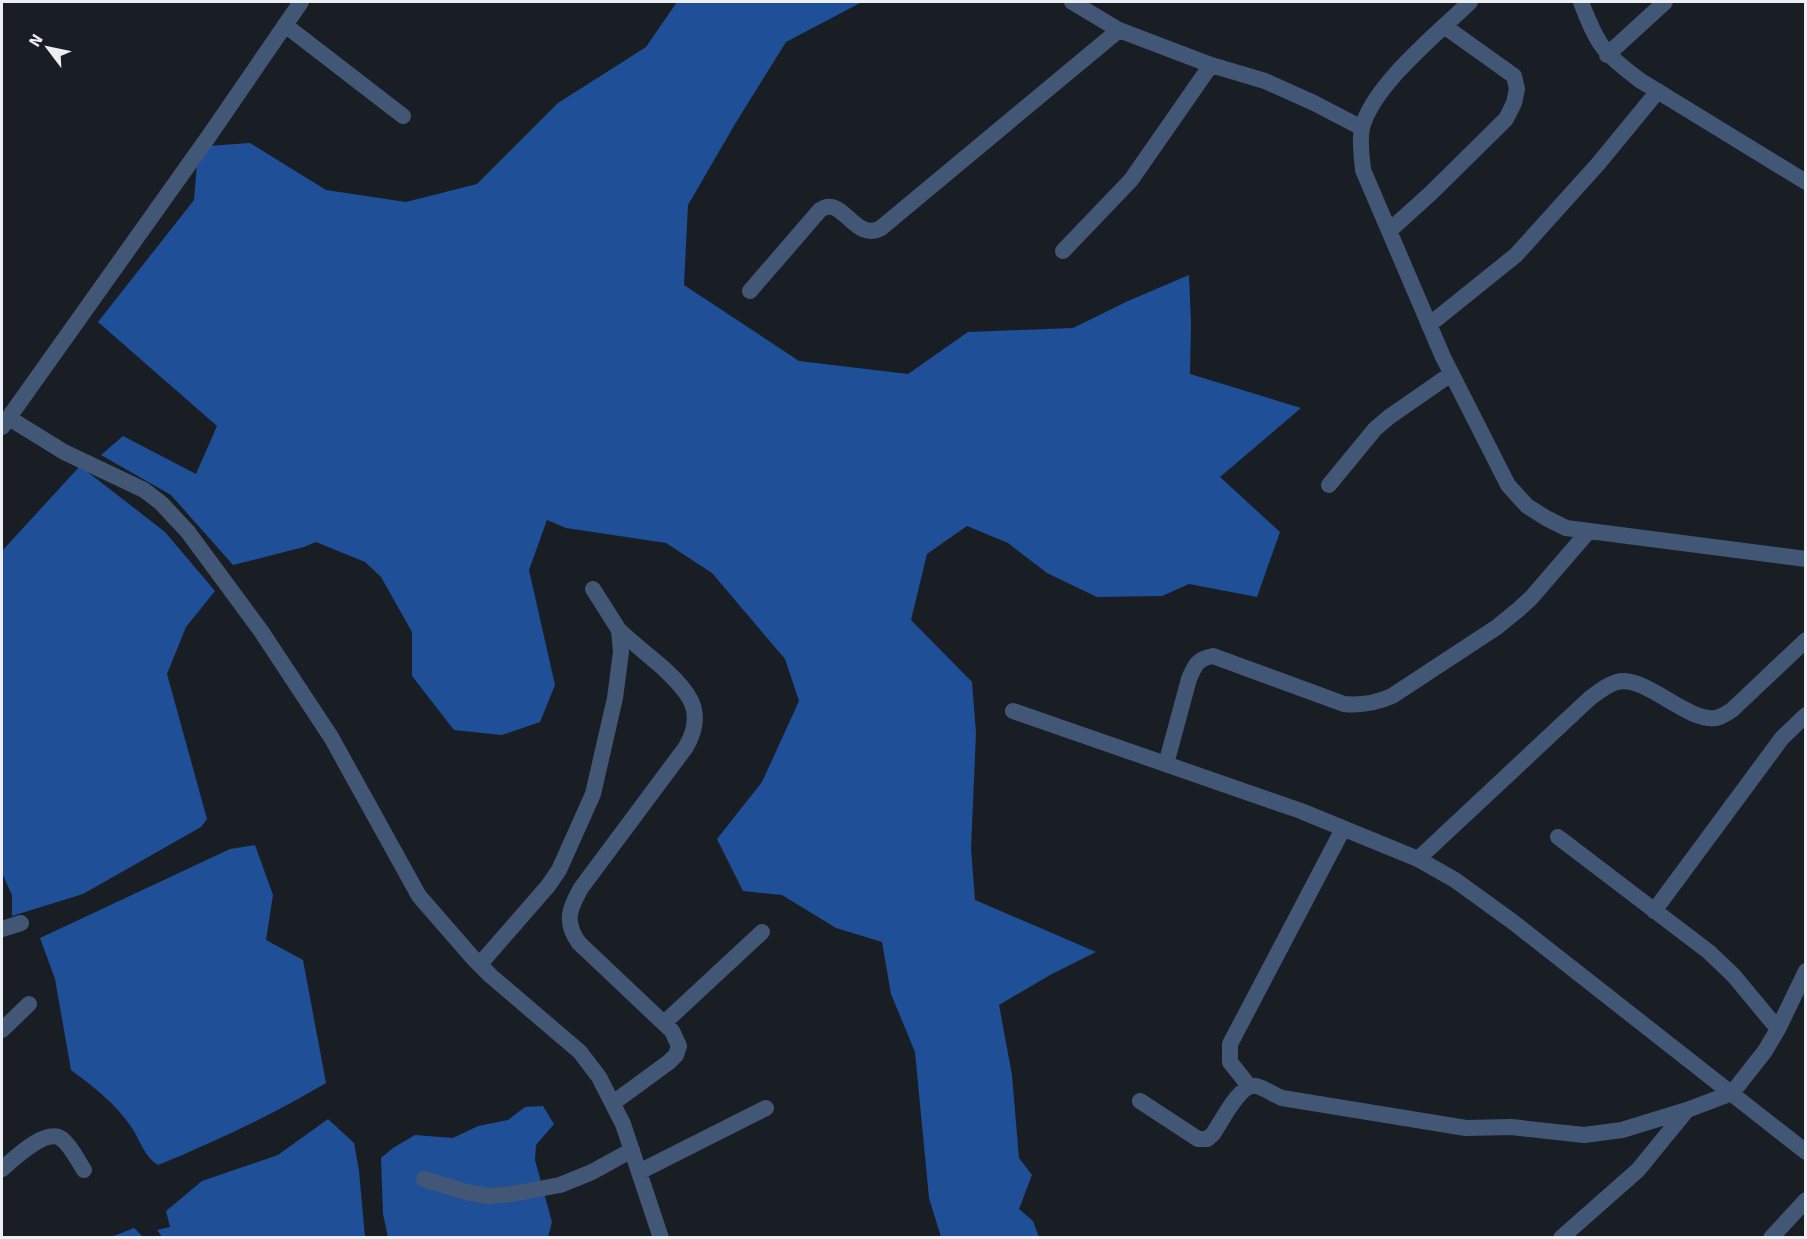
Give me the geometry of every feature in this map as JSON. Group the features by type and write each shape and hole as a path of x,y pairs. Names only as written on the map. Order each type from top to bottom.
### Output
{"street":[{"path":"301,2 5,423 144,490 161,503 188,532 261,631 331,737 419,896 480,964 580,1052 599,1077 623,1124 661,1238"},
{"path":"1072,2 1119,30 1211,65 1265,81 1294,93 1362,128"},
{"path":"1470,2 1384,87 1362,128 1360,146 1363,170 1429,325 1508,485 1527,506 1566,528 1806,559"},
{"path":"1581,2 1594,36 1607,55 1641,81 1806,182"},
{"path":"1607,55 1665,2"},
{"path":"285,25 403,116"},
{"path":"1389,231 1506,119 1514,103 1517,89 1514,76 1444,26"},
{"path":"750,291 825,206 834,207 863,231 875,231 881,228 1119,30"},
{"path":"1063,251 1131,180 1211,65"},
{"path":"1429,325 1516,255 1598,164 1658,91"},
{"path":"1329,485 1375,429 1452,374"},
{"path":"1166,764 1189,679 1201,658 1213,656 1344,704 1358,706 1377,703 1392,696 1504,621 1531,598 1587,532"},
{"path":"593,589 619,630 682,686 695,714 693,734 581,888 570,909 571,932 579,943 664,1023 677,1039 679,1046 676,1055 669,1062 613,1103"},
{"path":"480,964 548,886 559,870 585,814 593,794 615,698 621,652 619,630"},
{"path":"1418,859 1589,699 1604,688 1618,681 1634,683 1698,715 1713,719 1724,716 1732,710 1806,640"},
{"path":"1013,711 1301,811 1418,859 1479,896 1806,1152"},
{"path":"1654,911 1782,738 1806,715"},
{"path":"1250,1086 1230,1062 1230,1044 1343,829"},
{"path":"1558,837 1709,952 1725,967 1778,1029"},
{"path":"2,930 21,923"},
{"path":"664,1023 762,932"},
{"path":"1140,1101 1198,1139 1207,1139 1214,1134 1241,1091 1250,1086 1257,1086 1282,1098 1466,1128 1511,1127 1584,1135 1622,1130 1732,1093 1765,1051 1806,971"},
{"path":"2,1030 29,1004"},
{"path":"639,1172 766,1107"},
{"path":"1561,1238 1638,1170 1687,1110"},
{"path":"2,1169 35,1143 54,1136 66,1142 84,1170"},
{"path":"424,1179 466,1192 489,1196 512,1194 560,1185 592,1173 632,1150"},
{"path":"1771,1238 1806,1200"}],"water":[{"path":"677,2 862,2 786,42 688,205 684,285 799,361 908,374 968,332 1073,328 1189,275 1190,374 1301,408 1220,477 1280,532 1257,597 1189,584 1162,596 1097,597 1047,573 1008,543 967,526 927,554 911,620 972,682 976,733 971,849 975,900 1096,952 1050,975 999,1005 1012,1075 1019,1158 1032,1175 1019,1209 1033,1221 1039,1237 941,1237 929,1198 915,1052 891,994 882,942 836,928 782,895 743,891 717,839 762,782 799,701 785,659 712,573 666,543 566,528 547,520 529,570 555,685 540,722 502,735 454,730 412,676 412,632 381,577 365,562 316,542 233,565 171,495 101,455 123,436 196,474 217,426 98,322 194,200 197,164 207,146 250,143 326,190 406,202 477,184 558,103 646,47"},
{"path":"80,466 165,532 215,591 186,627 167,674 207,819 201,827 83,894 12,916 12,895 2,873 2,551"},
{"path":"255,845 273,895 266,940 303,960 326,1083 244,1127 158,1165 146,1153 119,1111 71,1070 55,979 40,938 230,849"},
{"path":"543,1106 554,1124 536,1145 535,1160 552,1222 548,1237 388,1237 383,1214 381,1158 415,1135 453,1138 478,1126 508,1120 525,1107"},
{"path":"328,1119 354,1143 365,1237 163,1238 157,1230 170,1227 166,1211 202,1181 278,1155"},
{"path":"134,1228 143,1237 111,1237"}]}
